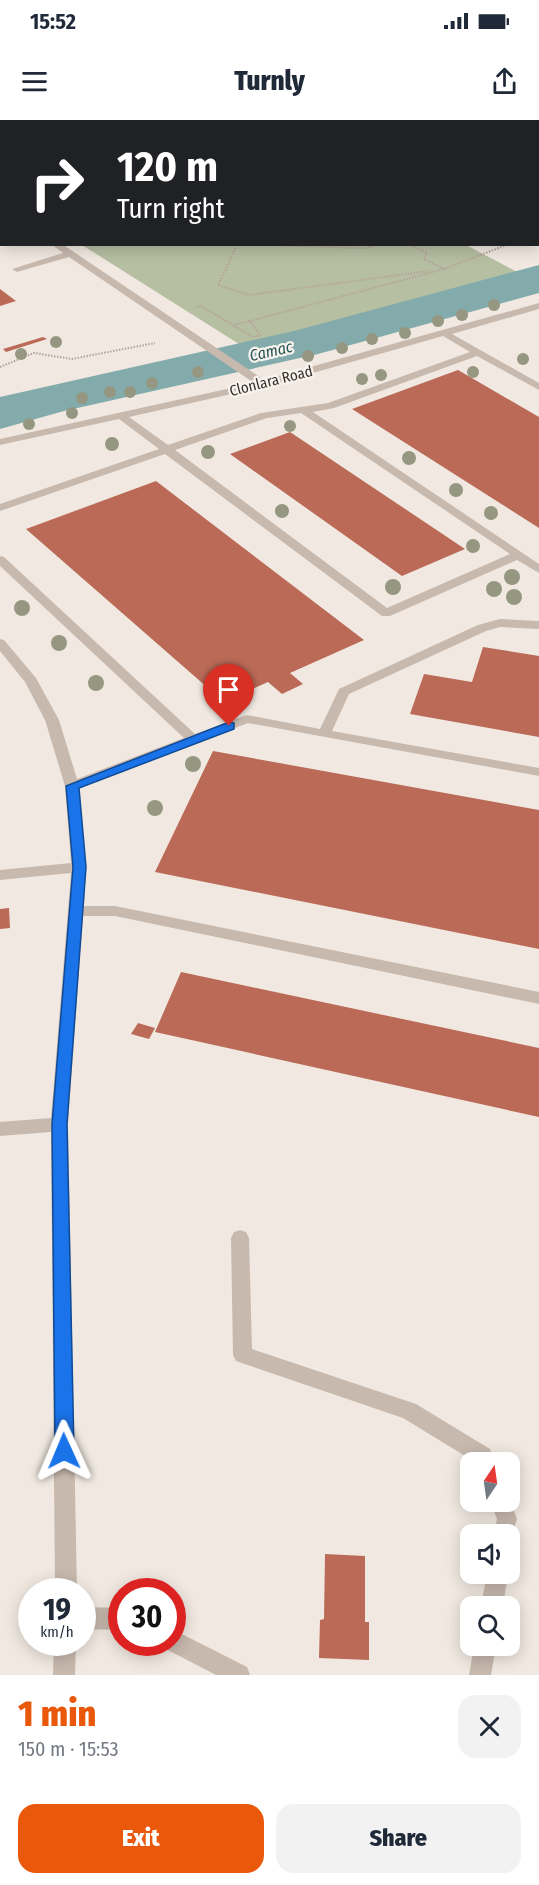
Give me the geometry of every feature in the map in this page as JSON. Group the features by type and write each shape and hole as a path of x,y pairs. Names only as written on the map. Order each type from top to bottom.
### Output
{"street":[{"path":"58,246 218,351 263,384"},
{"path":"17,269 70,254"},
{"name":"Clonlara Road","path":"0,442 123,417 263,384 539,306"},
{"path":"446,334 539,387"},
{"path":"0,508 265,415 330,406 478,352"},
{"path":"302,409 539,568"},
{"path":"123,417 386,614 518,555"},
{"path":"0,560 193,739"},
{"path":"324,734 344,692 482,627 512,623 539,625"},
{"path":"0,643 31,681 52,720 72,786 79,867 59,1124 66,1578"},
{"path":"72,786 100,778 247,719 539,772"},
{"path":"0,875 79,867"},
{"path":"77,911 115,911 539,998"},
{"path":"0,1129 59,1124"},
{"path":"240,1238 243,1355 409,1411 478,1452"},
{"path":"186,1647 239,1675"},
{"path":"64,1675 65,1656"},
{"path":"480,1675 483,1656"}],"path":[{"path":"236,246 218,285 249,295 444,269"},
{"path":"278,246 363,248 374,246"},
{"path":"413,246 426,253 424,259 444,269"},
{"path":"232,325 444,269 504,246"},
{"path":"0,367 34,353 72,359 89,357 192,335 214,328 194,308 201,306 253,337 260,335 250,321"}],"green space":[{"path":"84,246 468,246 521,274 534,287 261,358"}],"building":[{"path":"0,289 16,301 0,306"},
{"path":"43,337 47,339 6,352 3,349"},
{"path":"458,370 539,417 539,528 352,409"},
{"path":"290,432 465,549 402,576 230,454"},
{"path":"156,481 364,640 290,673 303,684 282,694 268,682 224,702 26,529"},
{"path":"483,647 539,656 539,737 410,714 424,674 472,682"},
{"path":"213,751 539,810 539,949 155,872"},
{"path":"9,908 10,928 0,929 0,909"},
{"path":"181,972 539,1048 539,1117 155,1032"},
{"path":"138,1023 155,1028 149,1039 131,1034"},
{"path":"325,1554 365,1556 365,1622 369,1622 369,1660 319,1658 320,1620 324,1619"}],"waterway":[{"name":"Camac","path":"0,413 55,398 301,344 539,279"}],"route":[{"path":"64,1451 59,1124 79,867 72,786 100,778 229,726"}]}
